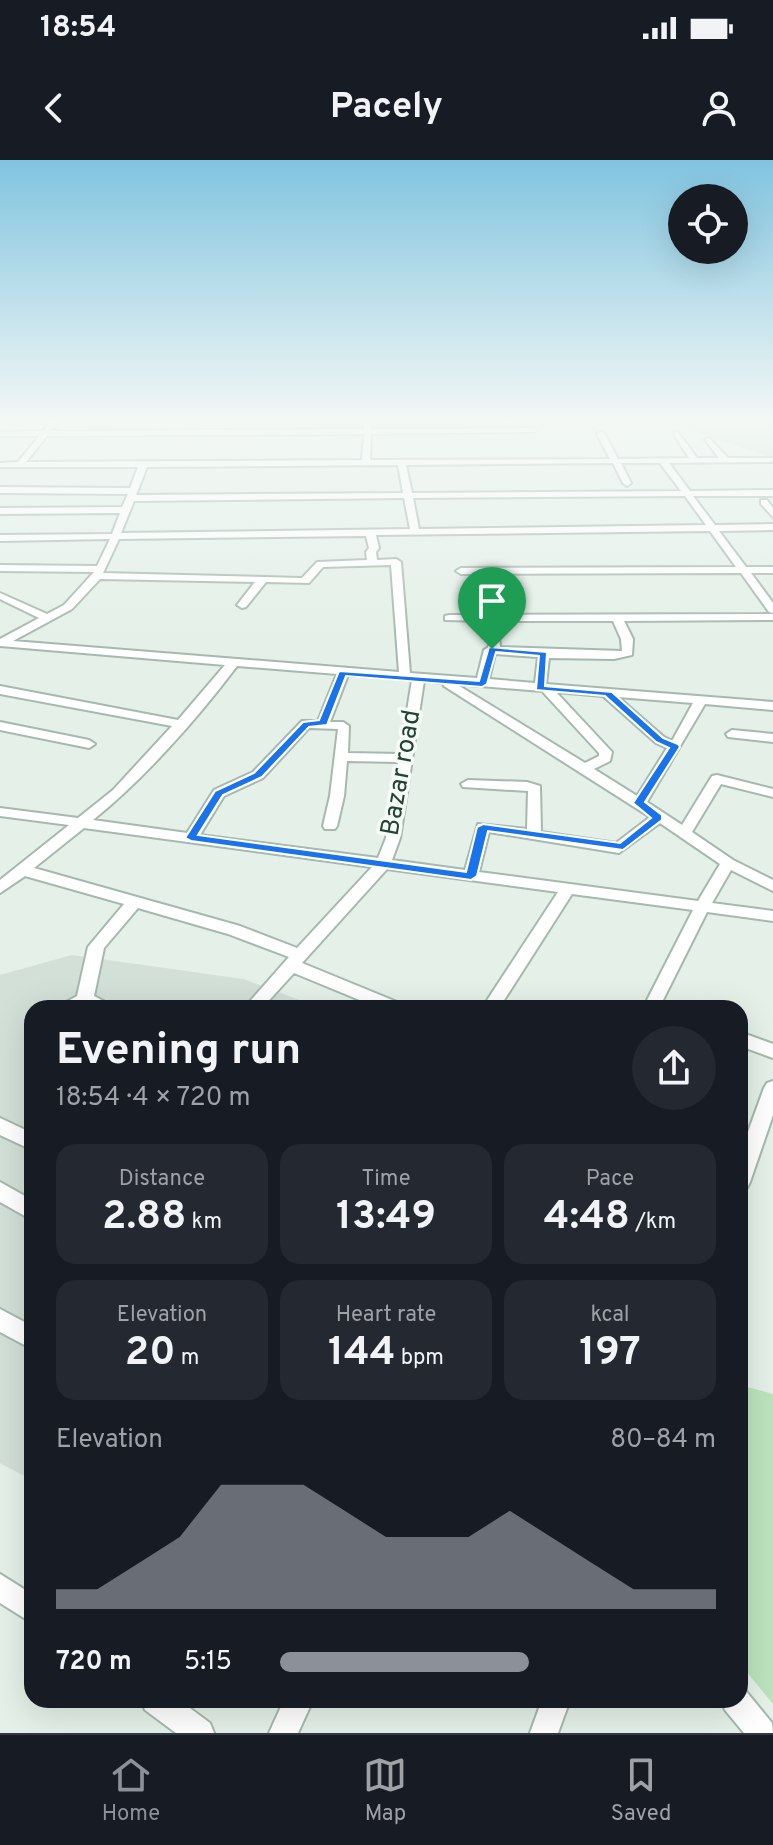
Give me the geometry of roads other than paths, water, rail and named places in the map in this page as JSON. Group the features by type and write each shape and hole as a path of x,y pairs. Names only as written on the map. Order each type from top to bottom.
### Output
{"street":[{"path":"0,643 68,607 98,572 115,538 131,494"},
{"path":"188,494 557,494"},
{"path":"688,494 773,610"},
{"path":"409,496 415,531"},
{"path":"764,502 773,514"},
{"path":"0,511 123,510"},
{"path":"0,538 773,527"},
{"path":"370,531 374,548 371,552 372,563"},
{"path":"0,568 303,581 317,565 396,562 393,554 374,548"},
{"name":"Bazar road","path":"259,1000 383,864 393,838 406,758 412,678 396,562"},
{"path":"461,571 773,570"},
{"path":"242,605 263,579"},
{"path":"0,596 17,600 26,609 48,618"},
{"path":"482,684 489,651 495,649 544,654 614,656 628,653 627,639 617,617"},
{"path":"449,618 773,617"},
{"path":"492,618 495,649"},
{"path":"0,643 773,706"},
{"path":"544,654 544,688 606,752 605,758 584,769"},
{"path":"0,888 118,793 232,664"},
{"path":"323,723 343,673"},
{"path":"444,681 639,803 728,863 773,886"},
{"path":"0,690 180,724"},
{"path":"608,694 660,740 675,747"},
{"path":"639,803 700,701"},
{"path":"191,838 219,793 258,775 306,724 323,723 344,729 330,826"},
{"path":"0,726 89,744"},
{"path":"732,734 773,738"},
{"path":"341,757 406,758"},
{"path":"684,833 717,779 773,793"},
{"path":"468,784 531,787 536,793 534,834"},
{"path":"0,812 773,916"},
{"path":"471,876 483,827 619,848 658,818"},
{"path":"656,1000 702,907 728,863"},
{"path":"22,870 234,930 379,1000"},
{"path":"495,1000 568,889"},
{"path":"85,999 96,947 135,901"},
{"path":"748,1042 773,1051"},
{"path":"748,1159 773,1088"},
{"path":"0,1126 24,1138"},
{"path":"0,1191 24,1206"},
{"path":"0,1320 24,1334"},
{"path":"0,1587 24,1604"},
{"path":"166,1708 200,1733"},
{"path":"283,1733 295,1708"},
{"path":"544,1733 553,1708"},
{"path":"742,1708 762,1733"}]}
